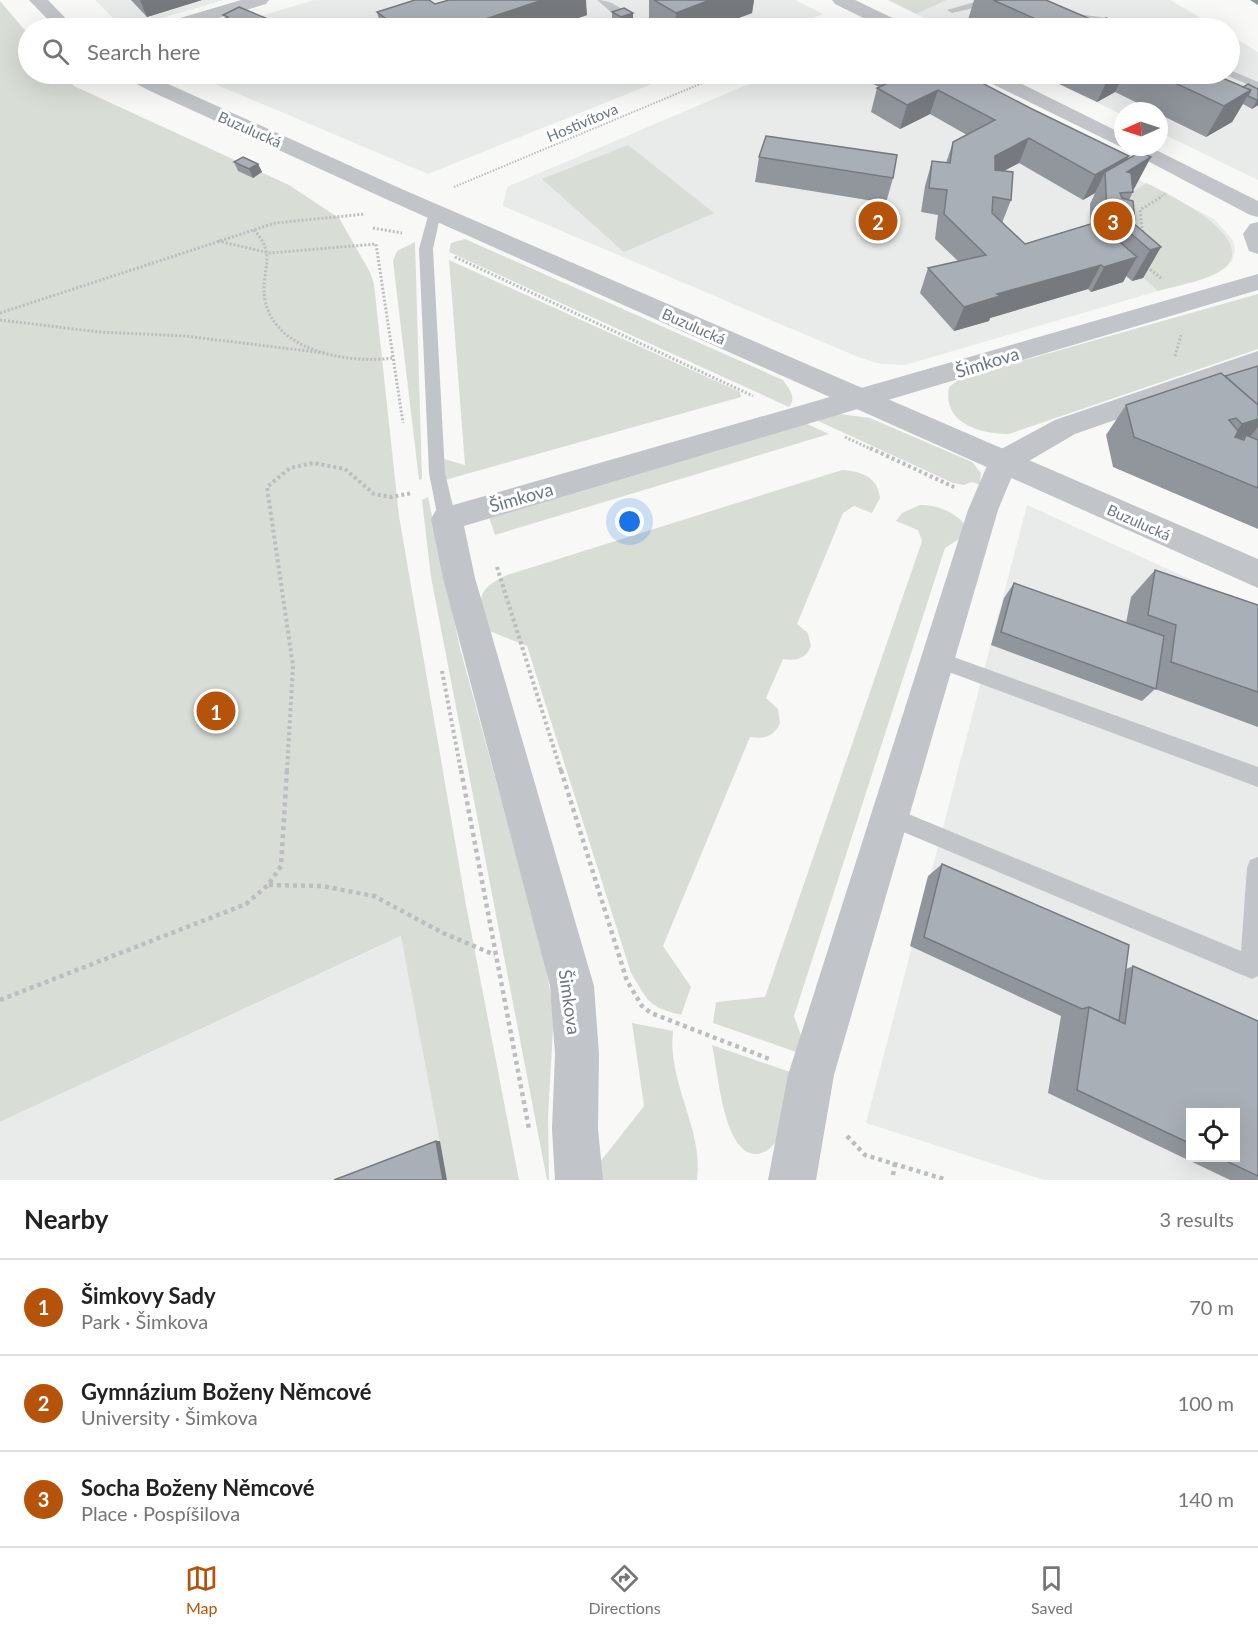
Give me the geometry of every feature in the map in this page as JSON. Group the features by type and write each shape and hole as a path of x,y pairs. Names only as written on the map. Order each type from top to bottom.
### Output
{"street":[{"path":"38,0 56,18"},
{"path":"200,18 260,0"},
{"path":"841,0 878,18"},
{"name":"Buzulucká","path":"151,84 396,195 442,201 860,399 1258,574"},
{"path":"1007,84 1114,138"},
{"path":"1150,156 1258,210"},
{"path":"1258,229 1255,234 1258,246"},
{"name":"Šimkova","path":"579,1180 575,1129 577,1054 572,986 459,578 447,511 860,399 1254,278"},
{"path":"792,1180 811,1075 983,510 1003,462 1065,427 1258,360"}],"lane":[{"path":"602,0 624,18"},
{"path":"952,9 978,4 1002,7"},
{"path":"1054,14 1085,18"},
{"path":"1240,78 1258,86"},
{"path":"442,201 427,244 437,472 447,511"},
{"path":"937,659 1258,777"},
{"path":"889,816 1252,967 1258,868"}],"path":[{"name":"Hostivítova","path":"442,201 700,84"},
{"path":"1144,243 1140,210 1166,193"},
{"path":"0,313 275,223 371,214 396,195"},
{"path":"373,228 404,233 754,396"},
{"path":"253,230 265,240 270,253 264,280 266,304 275,323 295,340 324,353"},
{"path":"218,241 270,253 376,244 403,427"},
{"path":"1146,266 1169,285"},
{"path":"0,320 99,332 185,336 324,353 367,362 393,358"},
{"path":"843,436 959,489"},
{"path":"0,1000 246,904 268,885 280,866 293,666 267,487 290,468 314,463 345,469 374,494 391,497 414,493 447,511 627,981 636,997 651,1013 811,1075"},
{"path":"412,482 414,493"},
{"path":"441,666 530,1135"},
{"path":"268,885 289,883 345,889 374,896 434,928 496,956"},
{"path":"893,1175 895,1163"}],"shaded area":[{"path":"95,0 224,0 162,18 113,18"},
{"path":"314,0 795,0 823,14 813,18 254,18"},
{"path":"888,0 947,0 916,14"},
{"path":"947,0 1170,0 1201,18 925,18 916,14"},
{"path":"0,1 18,22 18,84 72,84 289,185 339,218 370,272 374,284 399,516 466,905 519,1180 447,1180 401,936 0,1122"},
{"path":"1240,41 1258,52 1258,180 1168,136 1168,102 1114,102 1114,111 1058,84 1240,84"},
{"path":"215,84 652,84 428,174"},
{"path":"749,84 956,84 1214,219 1233,240 1235,251 1232,261 1213,275 905,365 881,364 858,357 503,206 507,187"},
{"path":"628,145 714,213 624,252 542,179"},
{"path":"1147,183 1189,206 1220,230 1230,243 1232,256 1225,268 1201,279 1158,291 1117,254 1113,203"},
{"path":"465,239 783,380 791,393 792,400 789,407 449,252 451,243"},
{"path":"415,242 422,479 419,480 393,261 397,251"},
{"path":"449,260 740,392 741,397 445,480 444,459 465,465"},
{"path":"1258,294 1258,349 1009,434 975,429 957,418 951,410 948,399 949,387 961,378"},
{"path":"841,414 870,418 972,462 981,473 980,485 972,482 964,485 953,483 816,420"},
{"path":"805,423 829,434 495,535 489,517"},
{"path":"842,470 867,476 876,485 880,498 872,513 854,506 843,513 797,624 808,633 811,646 800,658 783,659 766,698 778,709 780,723 768,736 750,737 663,946 691,987 681,1015 670,1012 650,1002 631,973 527,646 487,630 482,611 482,597 489,586 507,575"},
{"path":"428,497 460,648 544,958 554,1012 548,1117 549,1180 547,1180 431,577 422,500"},
{"path":"920,505 932,506 954,515 964,523 962,537 945,548 794,1016 804,1044 799,1053 713,1023 716,1002 765,997 922,541 918,530 896,521 902,513"},
{"path":"1027,505 1258,610 1258,1180 1044,1180 866,1123"},
{"path":"402,936 447,1180 0,1180 0,1122"},
{"path":"632,1023 673,1031 675,1069 695,1143 698,1161 697,1180 596,1180 593,1171 644,1106"},
{"path":"712,1045 796,1074 779,1134 774,1144 765,1151 757,1154 746,1151 736,1141 729,1127"}],"building":[{"path":"415,0 429,0 435,4 449,0 542,0 489,18 385,18 377,12"},
{"path":"654,0 710,0 676,13"},
{"path":"993,0 1046,0 1088,18 1034,18"},
{"path":"239,7 266,18 226,18 228,17 223,15"},
{"path":"624,8 633,13 621,17 612,12"},
{"path":"886,84 984,84 1114,149 1114,156 1129,156 1095,175 1029,138 995,156 995,170 1013,172 1011,200 993,197 992,213 1025,244 1097,222 1137,257 997,294 1000,296 964,307 928,268 986,255 944,214 947,190 929,188 932,161 950,163 953,142 995,120 938,90 907,105 877,88"},
{"path":"1177,84 1237,84 1251,90 1224,106"},
{"path":"1248,84 1258,89 1257,100 1248,96 1251,90 1243,87"},
{"path":"766,136 897,155 893,178 759,157"},
{"path":"1133,156 1151,157 1127,172 1131,173 1133,192 1120,193 1122,198 1133,201 1135,221 1132,222 1161,247 1150,250 1107,213 1105,172"},
{"path":"243,157 258,164 249,169 234,162"},
{"path":"1258,366 1258,405 1225,376"},
{"path":"1221,373 1258,405 1258,419 1242,424 1236,418 1229,420 1238,431 1235,437 1244,440 1246,435 1258,440 1258,488 1134,437 1126,405"},
{"path":"1155,570 1258,605 1258,692 1171,662 1176,625 1148,615"},
{"path":"1014,583 1164,636 1156,689 1001,632"},
{"path":"942,864 1129,945 1119,1021 1089,1007 1082,1009 924,937"},
{"path":"1133,966 1258,1021 1258,1176 1228,1162 1240,1162 1240,1108 1186,1108 1186,1142 1077,1090 1089,1007 1125,1024"},
{"path":"436,1141 443,1180 334,1180"}],"place":[{"name":"Gymnázium Boženy Němcové","path":"878,221"},
{"name":"Socha Boženy Němcové","path":"1113,221"},
{"name":"Šimkovy Sady","path":"216,711"}]}
